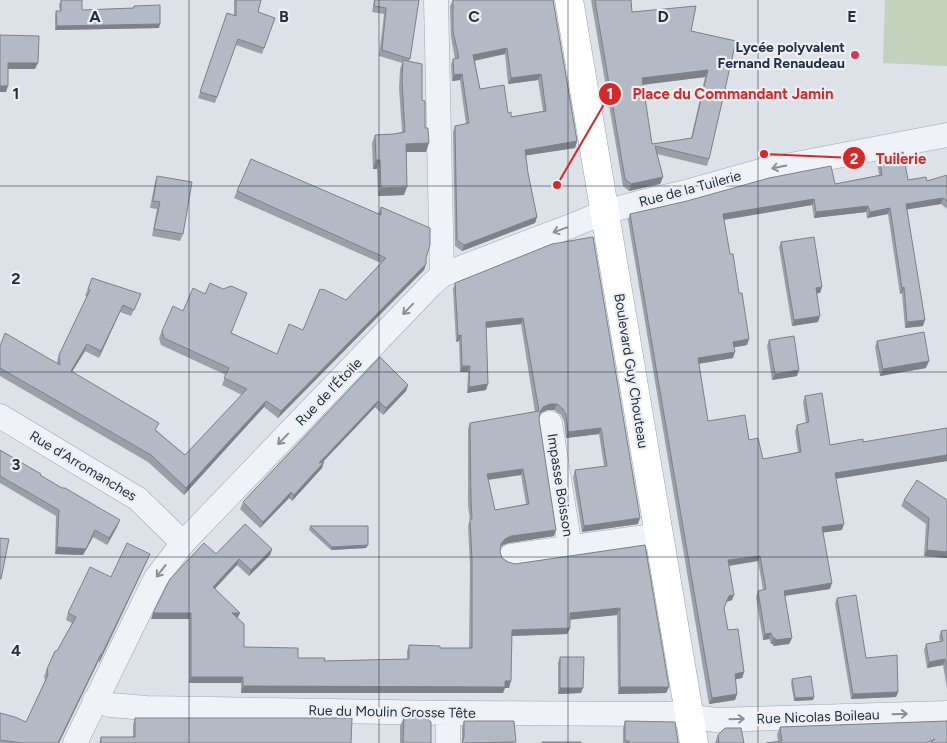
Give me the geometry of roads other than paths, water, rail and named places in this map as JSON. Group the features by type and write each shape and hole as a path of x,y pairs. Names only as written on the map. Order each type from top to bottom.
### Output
{"main road":[{"name":"Boulevard Guy Chouteau","path":"569,0 694,743"}],"street":[{"path":"436,0 442,275"},
{"name":"Rue de la Tuilerie","path":"442,275 605,212 764,170 947,135"},
{"name":"Rue de l’Étoile","path":"74,743 156,578 183,543 442,275"},
{"name":"Rue d’Arromanches","path":"0,416 138,499 183,543"},
{"name":"Impasse Boisson","path":"550,423 570,547"},
{"name":"Impasse Boisson","path":"511,556 659,536"},
{"name":"Rue du Moulin Grosse Tête","path":"95,700 110,705 146,708 661,714 689,716"},
{"path":"448,713 448,743"},
{"name":"Rue Nicolas Boileau","path":"689,716 716,720 947,713"}],"place":[{"name":"Lycée polyvalent Fernand Renaudeau","path":"855,55"},
{"name":"Tuilerie","path":"764,154"},
{"name":"Place du Commandant Jamin","path":"557,185"}]}
